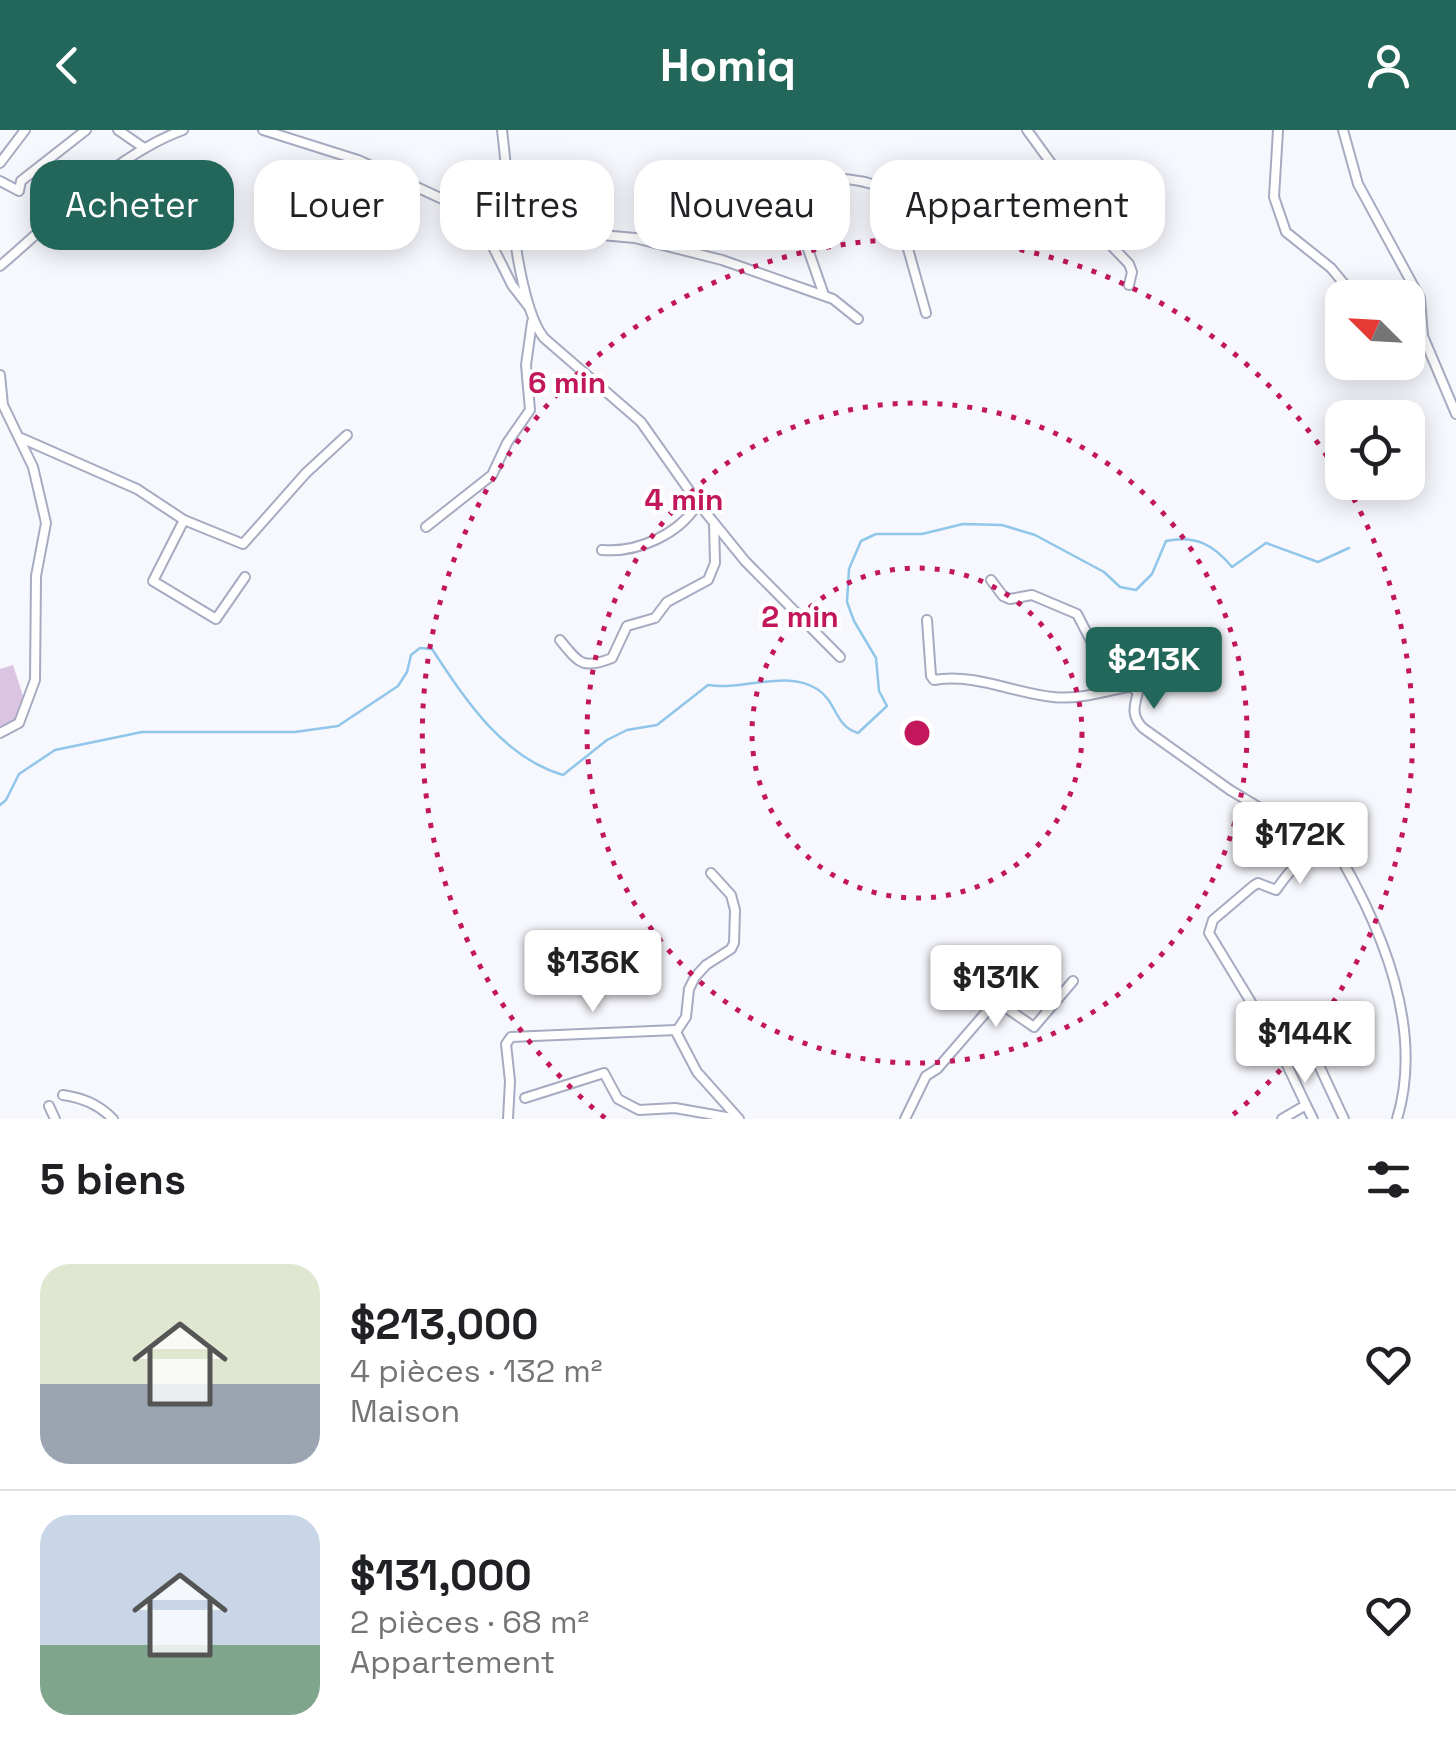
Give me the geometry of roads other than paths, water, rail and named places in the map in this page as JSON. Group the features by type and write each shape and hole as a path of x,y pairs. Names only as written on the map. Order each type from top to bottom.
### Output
{"street":[{"path":"0,163 25,130"},
{"path":"0,181 19,190 22,181 86,130"},
{"path":"118,130 144,148"},
{"path":"0,266 110,172 144,148 184,130"},
{"path":"263,130 358,160 440,197"},
{"path":"502,130 506,160"},
{"path":"1028,130 1080,203 1083,216 1129,264 1132,272 1128,285"},
{"path":"1278,130 1274,197 1286,232 1343,280"},
{"path":"1343,130 1358,184 1410,280"},
{"path":"824,294 789,194 797,183 826,177 880,185 898,196 926,313"},
{"path":"614,236 722,260 824,294 858,319"},
{"path":"494,250 529,308"},
{"path":"426,526 492,474 530,410 526,365 532,322 518,250"},
{"path":"532,322 544,338 641,422 745,561 840,657"},
{"path":"1425,341 1456,414"},
{"path":"0,375 2,404 33,467 46,523 36,576 34,680 20,723 0,733"},
{"path":"21,438 136,489 184,520 243,544 306,473 347,435"},
{"path":"602,550 617,551 662,537 682,526 698,503"},
{"path":"184,520 153,581 216,619 245,577"},
{"path":"560,640 578,661 591,665 612,658 628,626 656,618 667,602 708,580 715,564 714,522"},
{"path":"991,580 1010,599 1032,595 1077,614 1104,666 1138,692 1135,720 1230,790 1336,853 1375,924 1402,1016 1403,1092 1397,1119"},
{"path":"927,620 934,680 990,682 1056,698 1082,697 1132,686"},
{"path":"1313,1119 1280,1050 1209,932 1213,920 1253,886 1258,883 1276,890 1294,865 1310,853 1336,853"},
{"path":"676,1030 686,1017 689,989 695,977 732,949 734,943 735,910 731,895 711,873"},
{"path":"905,1119 926,1076 937,1069 988,1010 1004,1008 1034,1027 1073,981"},
{"path":"508,1119 510,1081 506,1044 511,1037 676,1030"},
{"path":"676,1030 697,1072 738,1119"},
{"path":"1310,1044 1344,1119"},
{"path":"525,1098 604,1073 618,1100 640,1110 675,1108 738,1119"},
{"path":"62,1095 102,1108 113,1119"},
{"path":"1282,1119 1306,1104"},
{"path":"49,1106 54,1119"}],"waterway":[{"path":"0,805 19,774 55,750 142,732 295,732 338,726 398,686 411,655 420,648 432,649 472,706 503,740 521,755 563,775 607,740 627,730 657,725 708,685 805,683 824,694 844,725 858,733 887,706 879,691 876,658 847,602 849,569 861,541 876,534 922,534 963,524 1002,525 1035,535 1104,572 1120,587 1136,590 1152,574 1166,541 1186,539 1203,543 1232,567 1266,543 1318,562 1349,548"}]}
